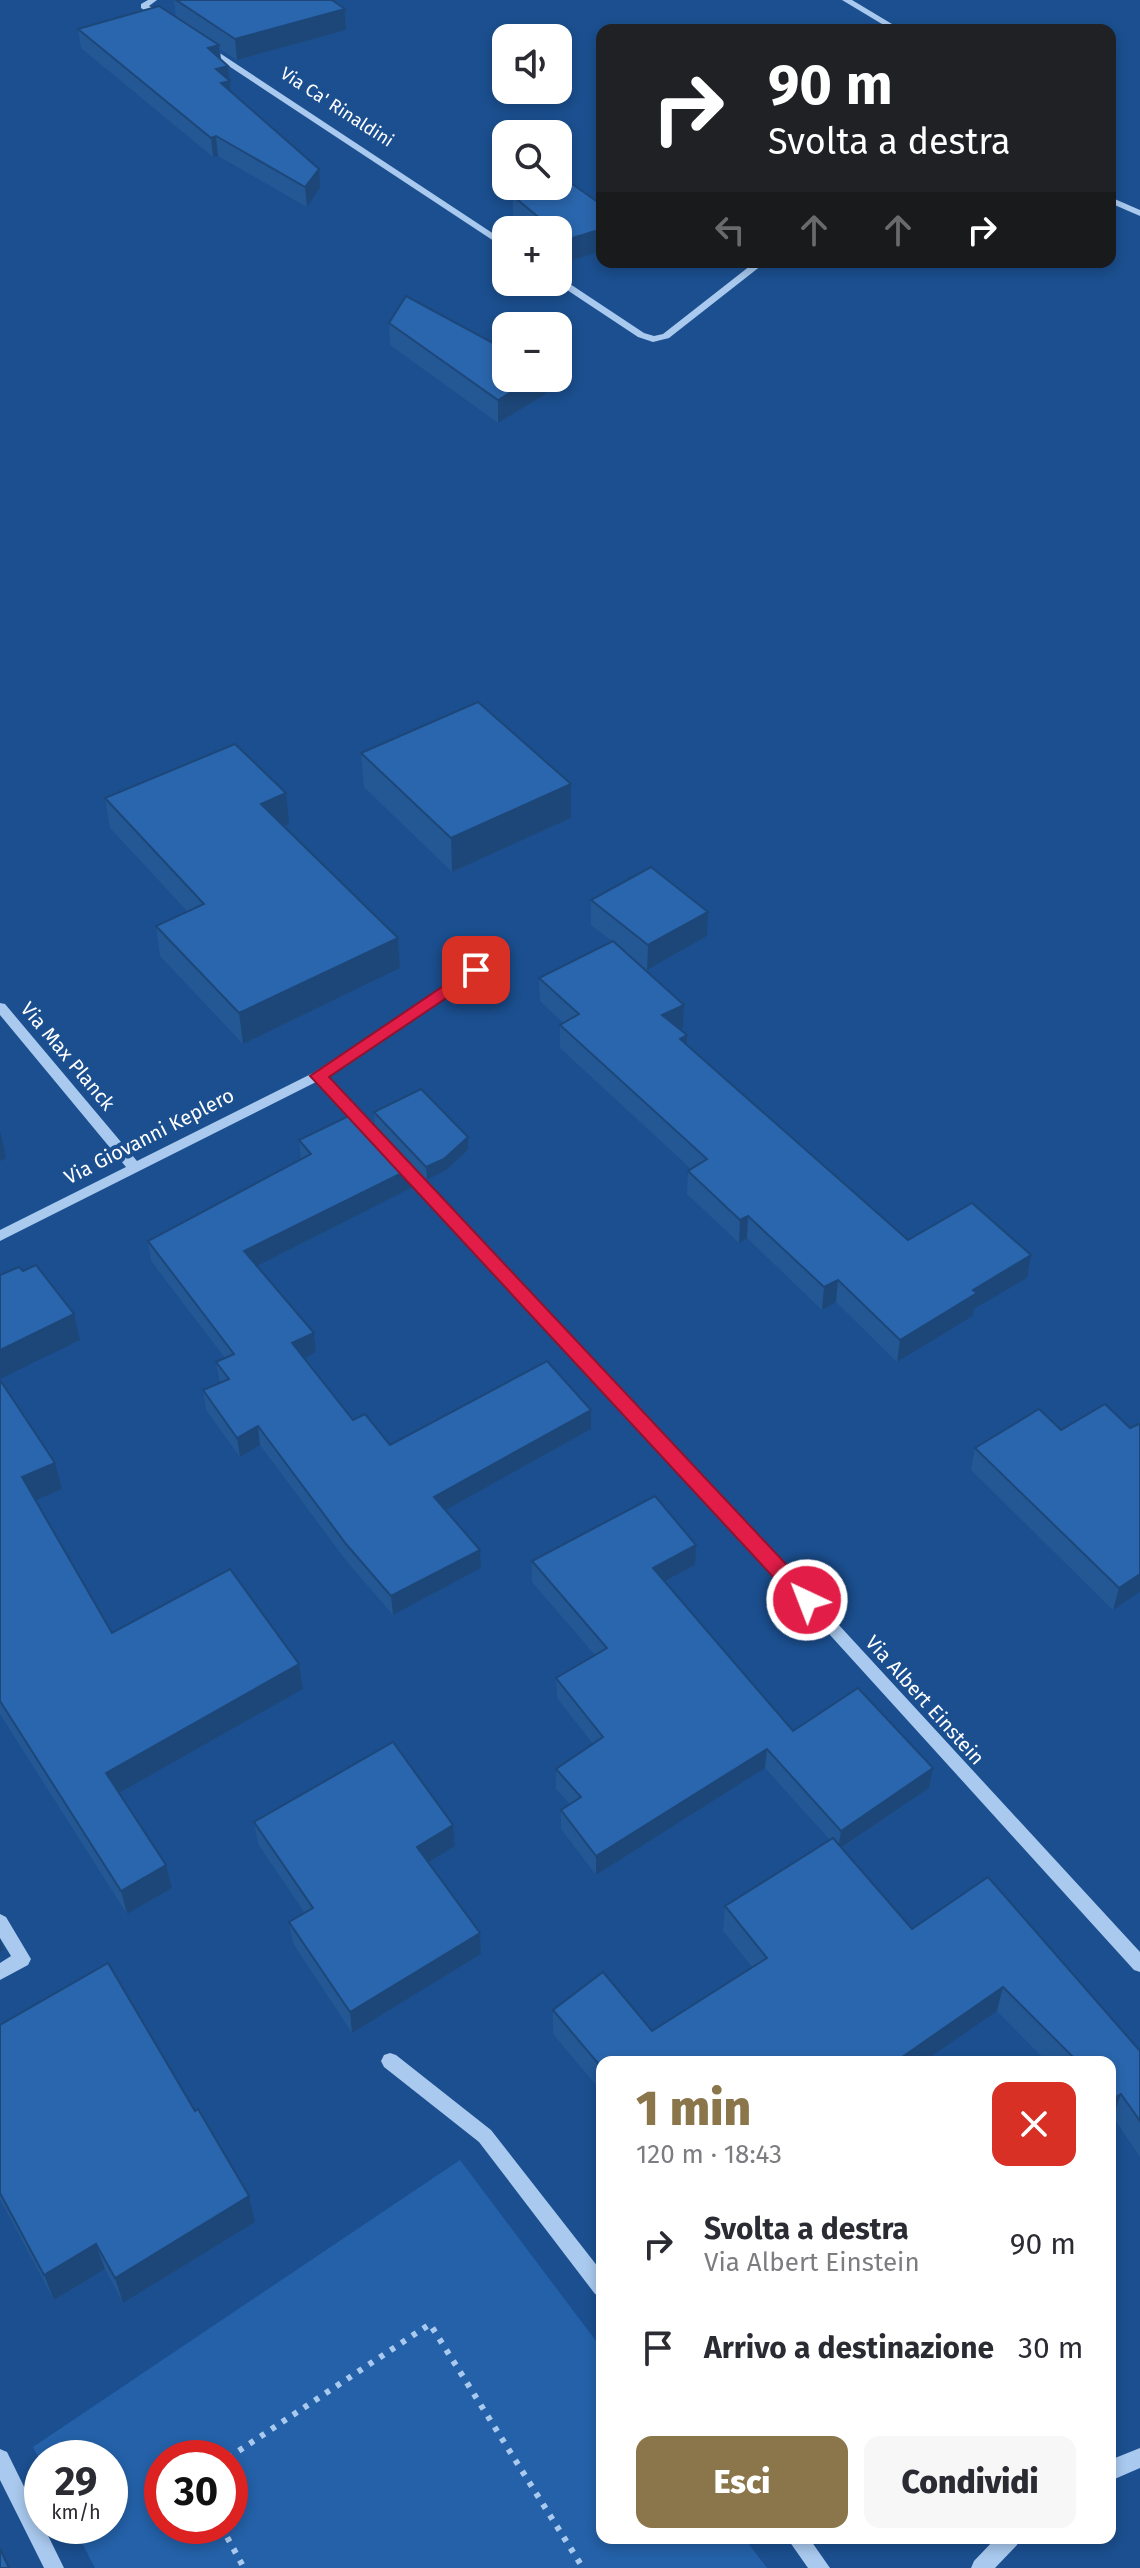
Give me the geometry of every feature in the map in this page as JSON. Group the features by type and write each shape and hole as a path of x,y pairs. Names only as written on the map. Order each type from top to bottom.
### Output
{"street":[{"path":"153,0 144,6 170,23"},
{"path":"846,0 888,24"},
{"name":"Via Ca' Rinaldini","path":"195,40 492,237"},
{"path":"1116,203 1140,213"},
{"path":"572,289 641,335 653,339 666,336 753,268"},
{"path":"318,1076 476,970"},
{"name":"Via Max Planck","path":"0,1007 135,1168"},
{"name":"Via Giovanni Keplero","path":"0,1236 318,1076"},
{"name":"Via Albert Einstein","path":"318,1076 786,1577 1140,1964"},
{"path":"0,1922 22,1959 0,1972"},
{"path":"390,2061 485,2136 596,2279"},
{"path":"1116,2467 1140,2458"},
{"path":"0,2459 54,2568"},
{"path":"802,2544 820,2568"},
{"path":"981,2568 1004,2544"}],"path":[{"path":"248,2445 430,2324 583,2568"},
{"path":"231,2544 244,2568"}],"shaded area":[{"path":"460,2160 596,2341 596,2544 749,2544 767,2568 95,2568 82,2544 128,2544 128,2440 43,2440"}],"building":[{"path":"176,0 332,0 345,9 235,39"},
{"path":"159,6 219,45 208,48 228,66 216,69 230,81 221,83 319,169 305,187 216,136 211,138 78,29"},
{"path":"572,184 596,201 596,231 572,238 572,216 537,216 518,200 572,200"},
{"path":"406,296 492,342 492,392 511,392 498,400 389,323"},
{"path":"478,702 571,784 451,838 361,753"},
{"path":"235,744 286,793 261,804 398,938 239,1013 156,926 204,904 105,798"},
{"path":"651,867 708,912 648,945 591,900"},
{"path":"613,941 684,1005 662,1015 687,1035 680,1039 908,1240 972,1203 1031,1255 973,1290 977,1293 900,1340 838,1280 824,1287 748,1216 740,1220 688,1171 707,1159 560,1025 579,1014 539,978"},
{"path":"421,1089 468,1137 444,1159 426,1167 374,1112"},
{"path":"357,1112 410,1169 244,1251 314,1333 292,1343 353,1420 365,1414 390,1445 547,1361 591,1410 434,1497 480,1550 391,1596 346,1544 258,1426 237,1438 203,1390 229,1379 216,1362 234,1354 148,1241 311,1154 299,1140"},
{"path":"36,1265 74,1314 0,1350 0,1275 19,1267 23,1271"},
{"path":"0,1380 55,1463 22,1477 112,1633 230,1569 299,1664 106,1773 166,1865 121,1891 0,1701"},
{"path":"1105,1404 1130,1428 1140,1425 1140,1574 1119,1588 975,1448 1039,1409 1061,1430"},
{"path":"655,1496 696,1545 653,1568 793,1731 858,1688 933,1768 841,1831 767,1749 596,1856 561,1810 581,1797 556,1769 603,1737 556,1678 607,1648 532,1561"},
{"path":"393,1742 453,1825 417,1847 480,1933 350,2012 289,1922 313,1908 254,1822"},
{"path":"833,1838 912,1929 988,1877 1140,2051 1140,2121 1121,2094 1116,2097 1116,2056 1072,2056 1003,1987 904,2056 596,2056 596,2061 553,2010 603,1972 652,2031 767,1958 725,1906"},
{"path":"108,1963 249,2196 115,2278 96,2244 44,2275 0,2193 0,2025"},
{"path":"0,2549 9,2568 0,2568"}],"route":[{"path":"476,970 318,1076 807,1600"}]}
